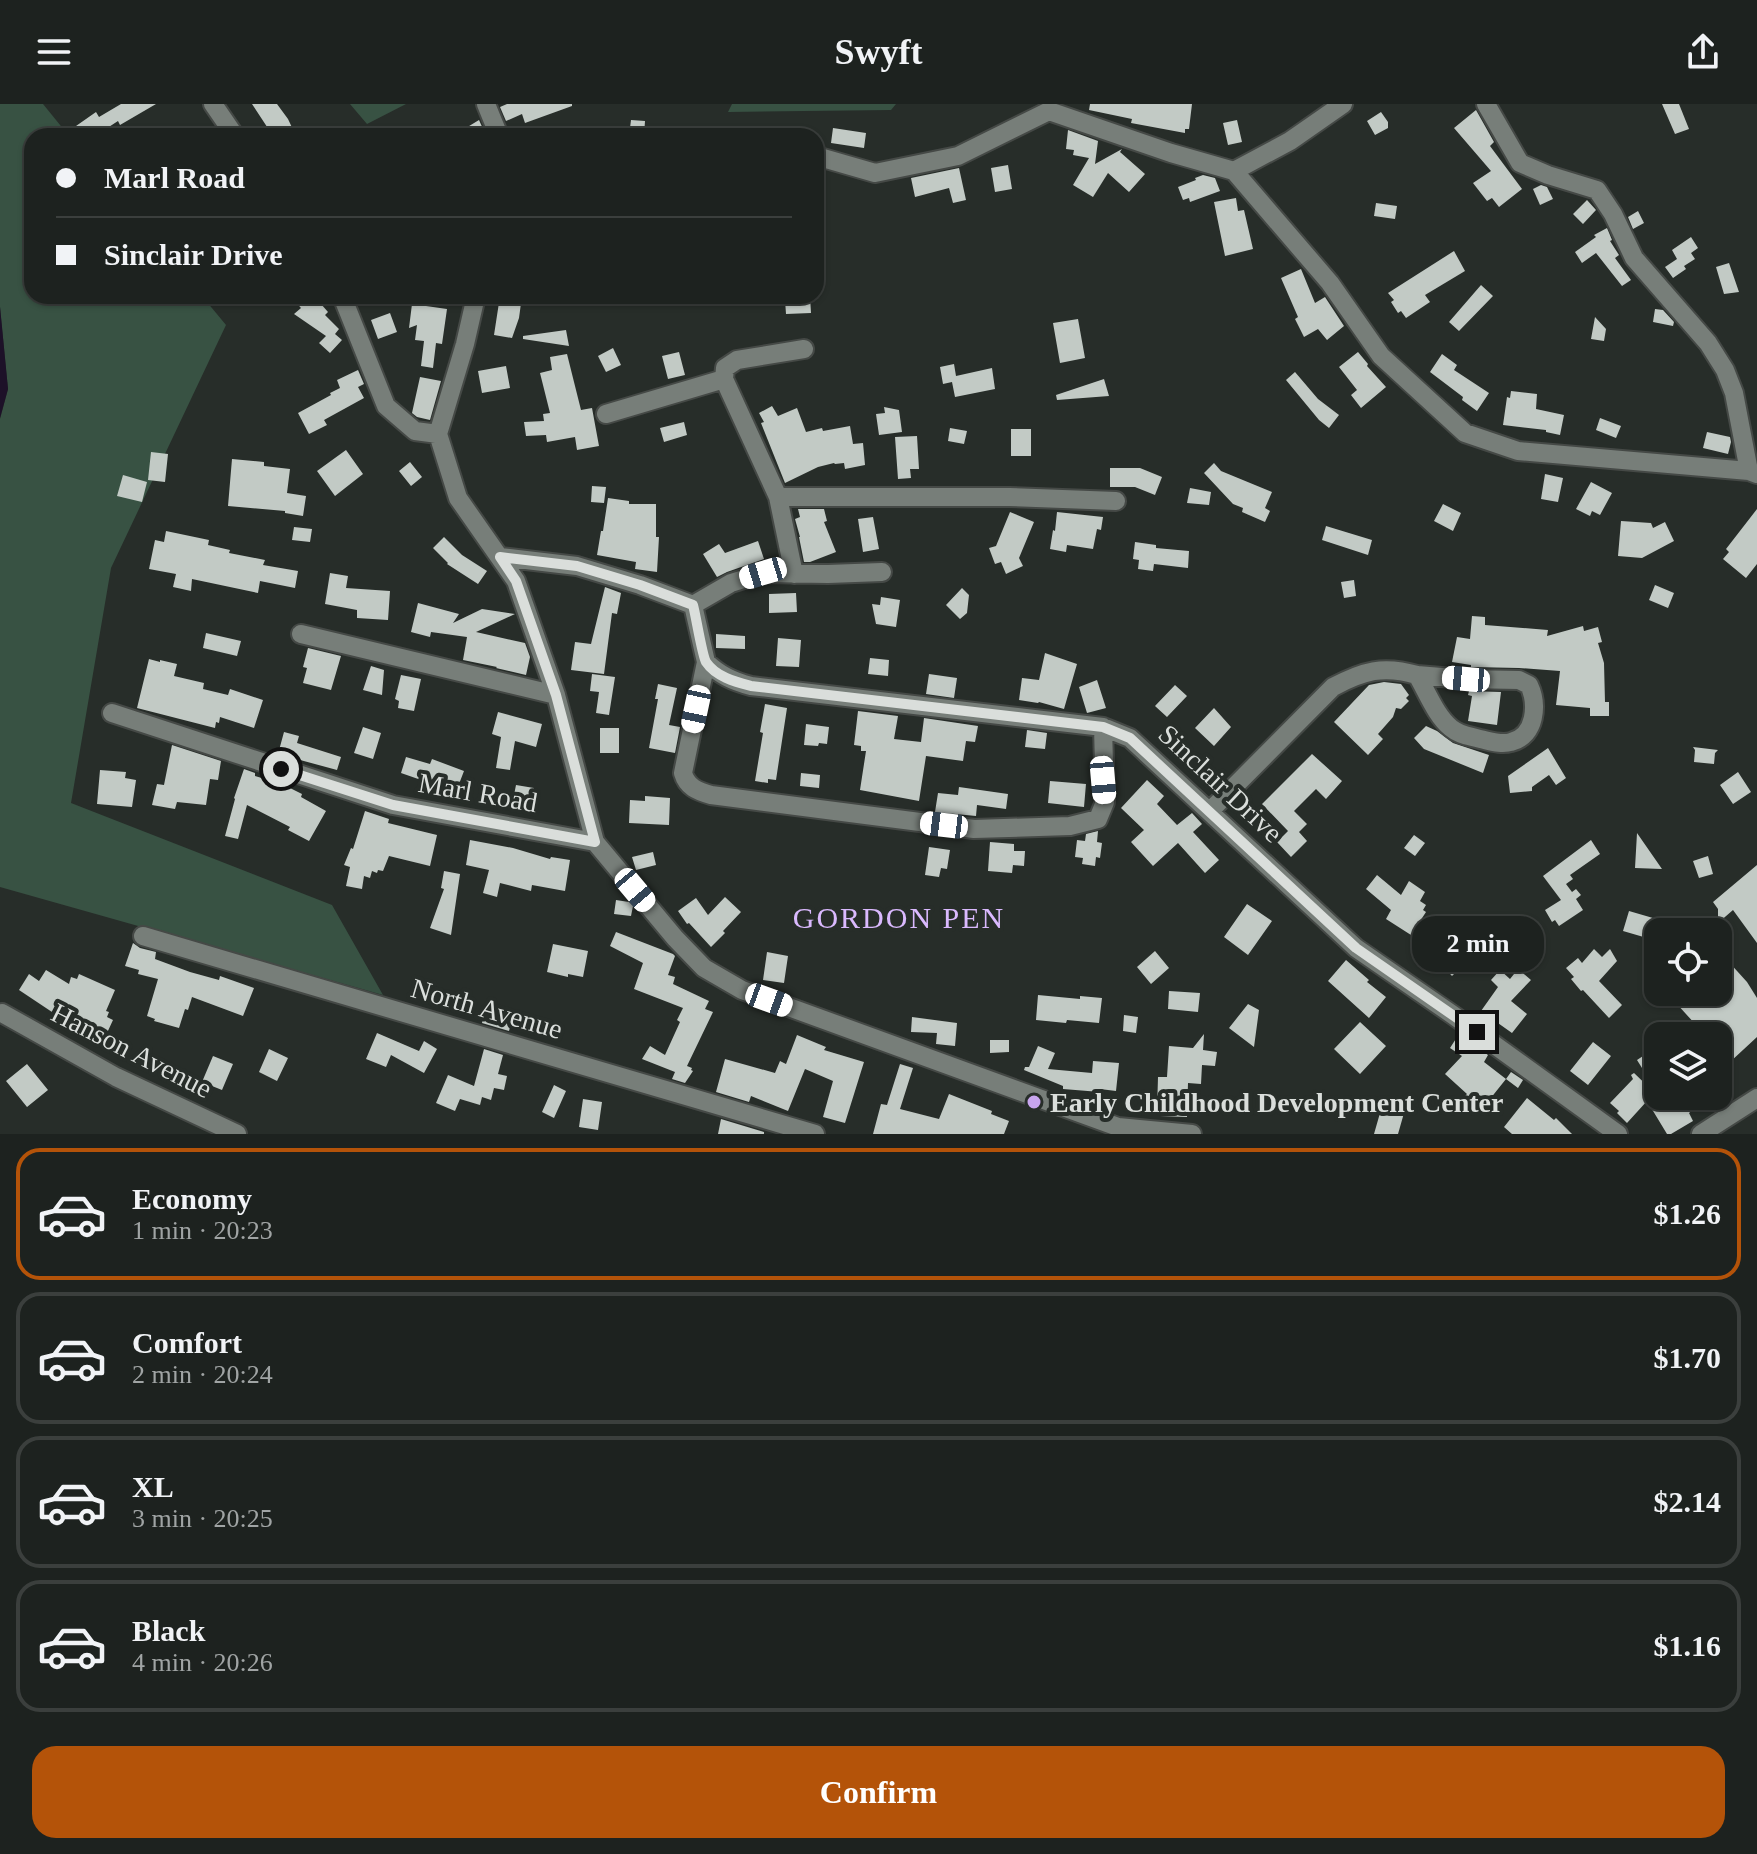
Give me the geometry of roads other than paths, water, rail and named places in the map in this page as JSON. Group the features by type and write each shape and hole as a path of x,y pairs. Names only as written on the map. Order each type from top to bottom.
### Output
{"street":[{"path":"213,104 230,128"},
{"path":"486,104 496,128"},
{"path":"1234,171 1290,141 1343,104"},
{"path":"824,158 875,173 958,156 1049,107 1171,153 1234,171 1330,283 1381,356 1465,433 1518,451 1753,472 1734,393 1725,370 1708,343 1634,258 1613,214 1597,190 1520,163 1486,104"},
{"path":"345,304 386,406 415,431 438,434"},
{"path":"474,304 438,434 458,498 516,581 556,695 595,842 685,948 704,968 742,990 1118,1127 1192,1134"},
{"path":"794,574 778,497 724,379 725,368 737,360 804,349"},
{"path":"606,414 724,379"},
{"path":"778,497 1009,497 1116,501"},
{"path":"500,557 577,566 693,605"},
{"path":"693,605 731,583 763,573 882,572"},
{"path":"693,605 706,662 683,773 686,782 697,791 974,829 1070,826 1098,819 1105,802 1103,727"},
{"path":"301,634 556,695"},
{"name":"Sinclair Drive","path":"706,662 721,675 751,686 1103,727 1130,738 1356,948 1618,1134"},
{"path":"1210,811 1333,687 1356,674 1399,669 1417,675 1519,680 1529,685 1534,696 1535,708 1530,728 1522,738 1513,742 1462,735 1441,717 1417,675"},
{"name":"Marl Road","path":"112,713 393,805 595,842"},
{"name":"North Avenue","path":"143,936 815,1134"},
{"name":"Hanson Avenue","path":"2,1013 116,1077 237,1134"},
{"path":"1701,1134 1757,1098"}],"place":[{"name":"Early Childhood Development Center","path":"1034,1102"}],"district":[{"name":"GORDON PEN","path":"899,918"}]}
